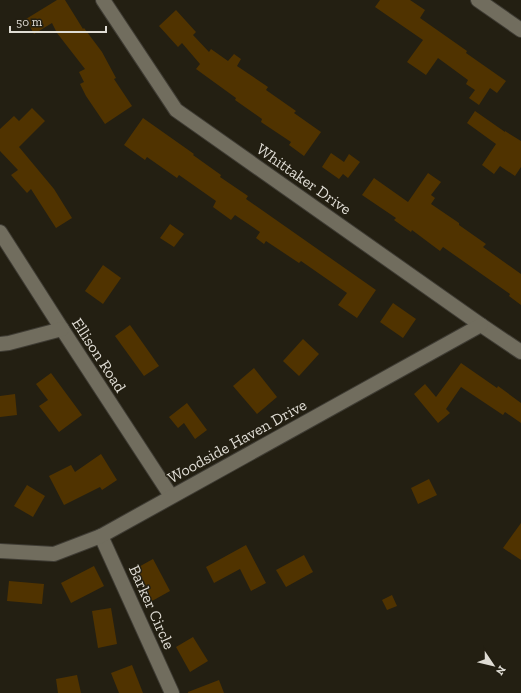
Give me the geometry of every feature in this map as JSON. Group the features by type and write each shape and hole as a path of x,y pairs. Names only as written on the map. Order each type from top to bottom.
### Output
{"street":[{"name":"Whittaker Drive","path":"103,0 176,110 521,352"},
{"path":"478,0 521,30"},
{"name":"Ellison Road","path":"0,232 171,496"},
{"name":"Woodside Haven Drive","path":"0,552 54,554 101,536 481,325"},
{"path":"0,344 62,329"},
{"name":"Barker Circle","path":"101,536 172,693"}],"building":[{"path":"57,0 65,0 83,29 84,28 102,52 116,78 114,79 132,106 105,124 86,96 80,84 84,82 79,72 85,69 57,33 52,23 34,34 26,19"},
{"path":"380,0 410,0 425,10 420,18 506,81 497,93 490,88 479,105 469,98 475,90 466,84 468,80 438,58 426,75 407,62 423,40 375,7"},
{"path":"176,10 196,32 193,35 209,52 211,49 228,61 234,54 241,59 237,66 268,87 266,90 296,111 294,113 321,132 304,156 289,145 291,142 261,122 262,119 196,69 200,64 182,43 178,47 159,26"},
{"path":"32,108 45,121 19,147 54,189 72,218 56,228 31,189 27,193 11,175 18,170 0,151 0,129 14,116 19,121"},
{"path":"475,111 505,132 521,141 521,167 515,176 500,166 494,174 482,165 496,144 467,123"},
{"path":"143,118 194,154 193,155 221,175 220,177 248,196 246,199 376,290 357,318 338,305 347,293 301,261 299,263 266,241 264,244 256,238 260,232 235,215 231,220 213,207 216,201 179,175 177,178 147,157 145,160 124,145"},
{"path":"331,153 344,162 349,154 360,162 348,178 343,174 339,179 322,167"},
{"path":"428,173 441,182 431,195 435,198 431,204 486,244 483,247 521,274 521,305 509,296 510,294 443,247 440,251 412,230 411,232 394,220 396,218 362,195 374,178 408,202"},
{"path":"170,224 184,234 174,247 160,238"},
{"path":"103,265 121,278 103,304 85,291"},
{"path":"393,303 416,319 403,338 380,322"},
{"path":"130,325 159,366 144,376 115,336"},
{"path":"303,339 319,354 299,376 283,361"},
{"path":"461,363 497,388 498,386 521,403 521,423 505,412 503,415 461,387 446,409 450,413 438,423 414,394 425,384 436,397"},
{"path":"254,368 277,397 257,414 233,386"},
{"path":"51,373 82,415 59,432 39,406 48,400 36,384"},
{"path":"15,394 17,415 0,417 0,396"},
{"path":"187,403 207,430 195,439 184,423 178,428 169,417"},
{"path":"101,454 117,480 102,490 100,487 64,505 49,476 71,465 75,472"},
{"path":"429,479 437,495 418,504 411,488"},
{"path":"27,485 45,496 33,517 14,506"},
{"path":"521,523 521,560 503,548"},
{"path":"246,545 266,583 251,591 240,569 214,583 206,567"},
{"path":"304,555 313,572 286,587 276,570"},
{"path":"153,559 170,591 152,601 135,569"},
{"path":"94,566 104,586 71,603 61,583"},
{"path":"9,581 44,584 42,604 7,601"},
{"path":"392,595 397,606 387,610 382,600"},
{"path":"111,608 117,644 98,648 92,611"},
{"path":"193,637 208,661 190,672 176,647"},
{"path":"132,665 143,693 119,693 111,673"},
{"path":"77,675 81,693 58,693 56,679"},
{"path":"219,680 224,693 188,693 188,692"}]}
